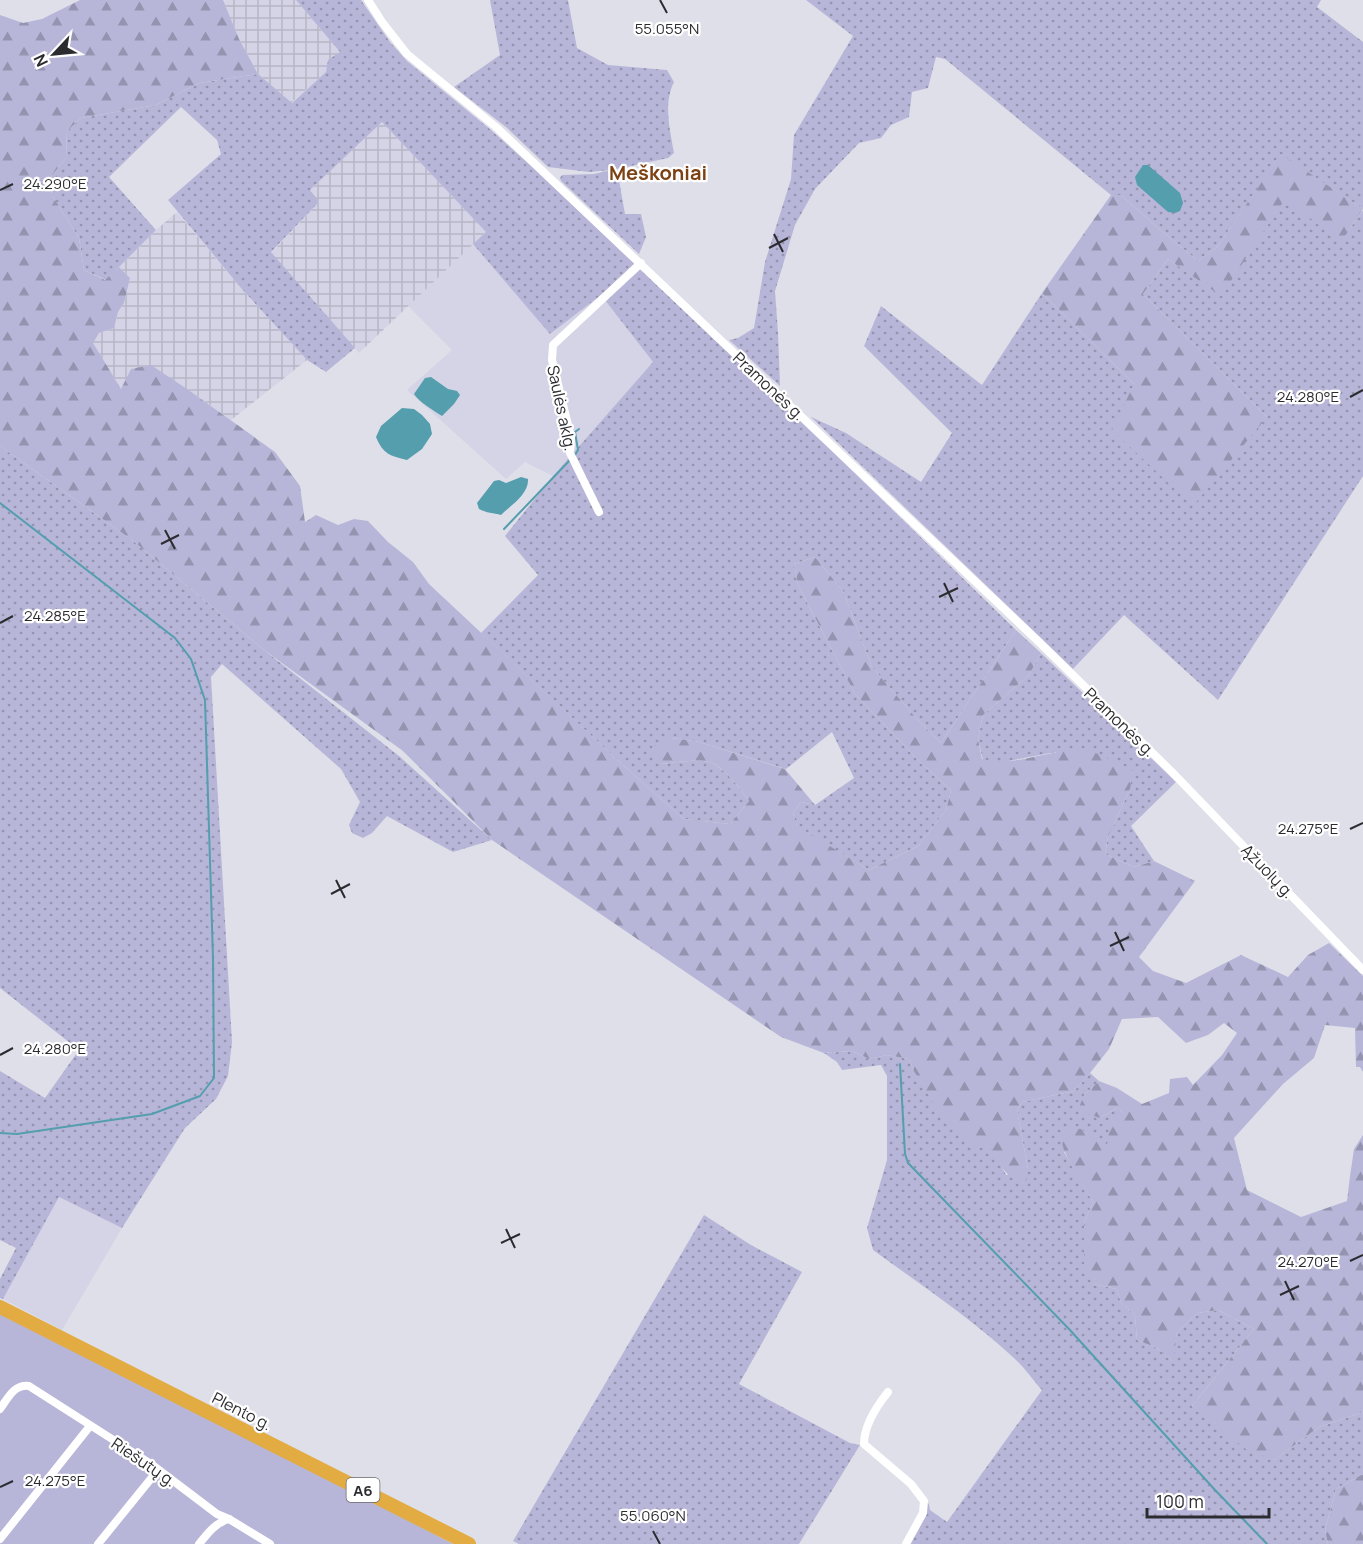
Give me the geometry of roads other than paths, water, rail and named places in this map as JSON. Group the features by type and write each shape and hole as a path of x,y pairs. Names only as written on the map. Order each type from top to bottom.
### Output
{"highway":[{"name":"Plento g.","path":"0,1307 469,1544"}],"street":[{"name":"Pramonės g.","path":"368,0 407,54 496,127 641,263 1030,633 1172,772"},
{"name":"Saulės aklg.","path":"599,512 570,453 571,437 552,360 553,345 641,263"},
{"name":"Ąžuolų g.","path":"1172,772 1363,970"},
{"name":"Riešutų g.","path":"0,1409 16,1387 28,1386 158,1470 217,1514 229,1518 270,1544"},
{"path":"888,1392 879,1404 864,1434 864,1444 911,1484 924,1501 923,1513 906,1544"},
{"path":"0,1539 90,1426"},
{"path":"98,1544 158,1470"},
{"path":"199,1544 214,1525 229,1518"}],"waterway":[{"path":"575,455 578,450 575,432 579,429"},
{"path":"504,529 570,460"},
{"path":"0,503 175,638 191,659 205,700 213,958 214,1078 200,1096 152,1114 17,1134 0,1133"},
{"path":"900,1064 905,1154 908,1163 1069,1329 1267,1544"}],"district":[{"name":"Meškoniai","path":"658,172"}]}
